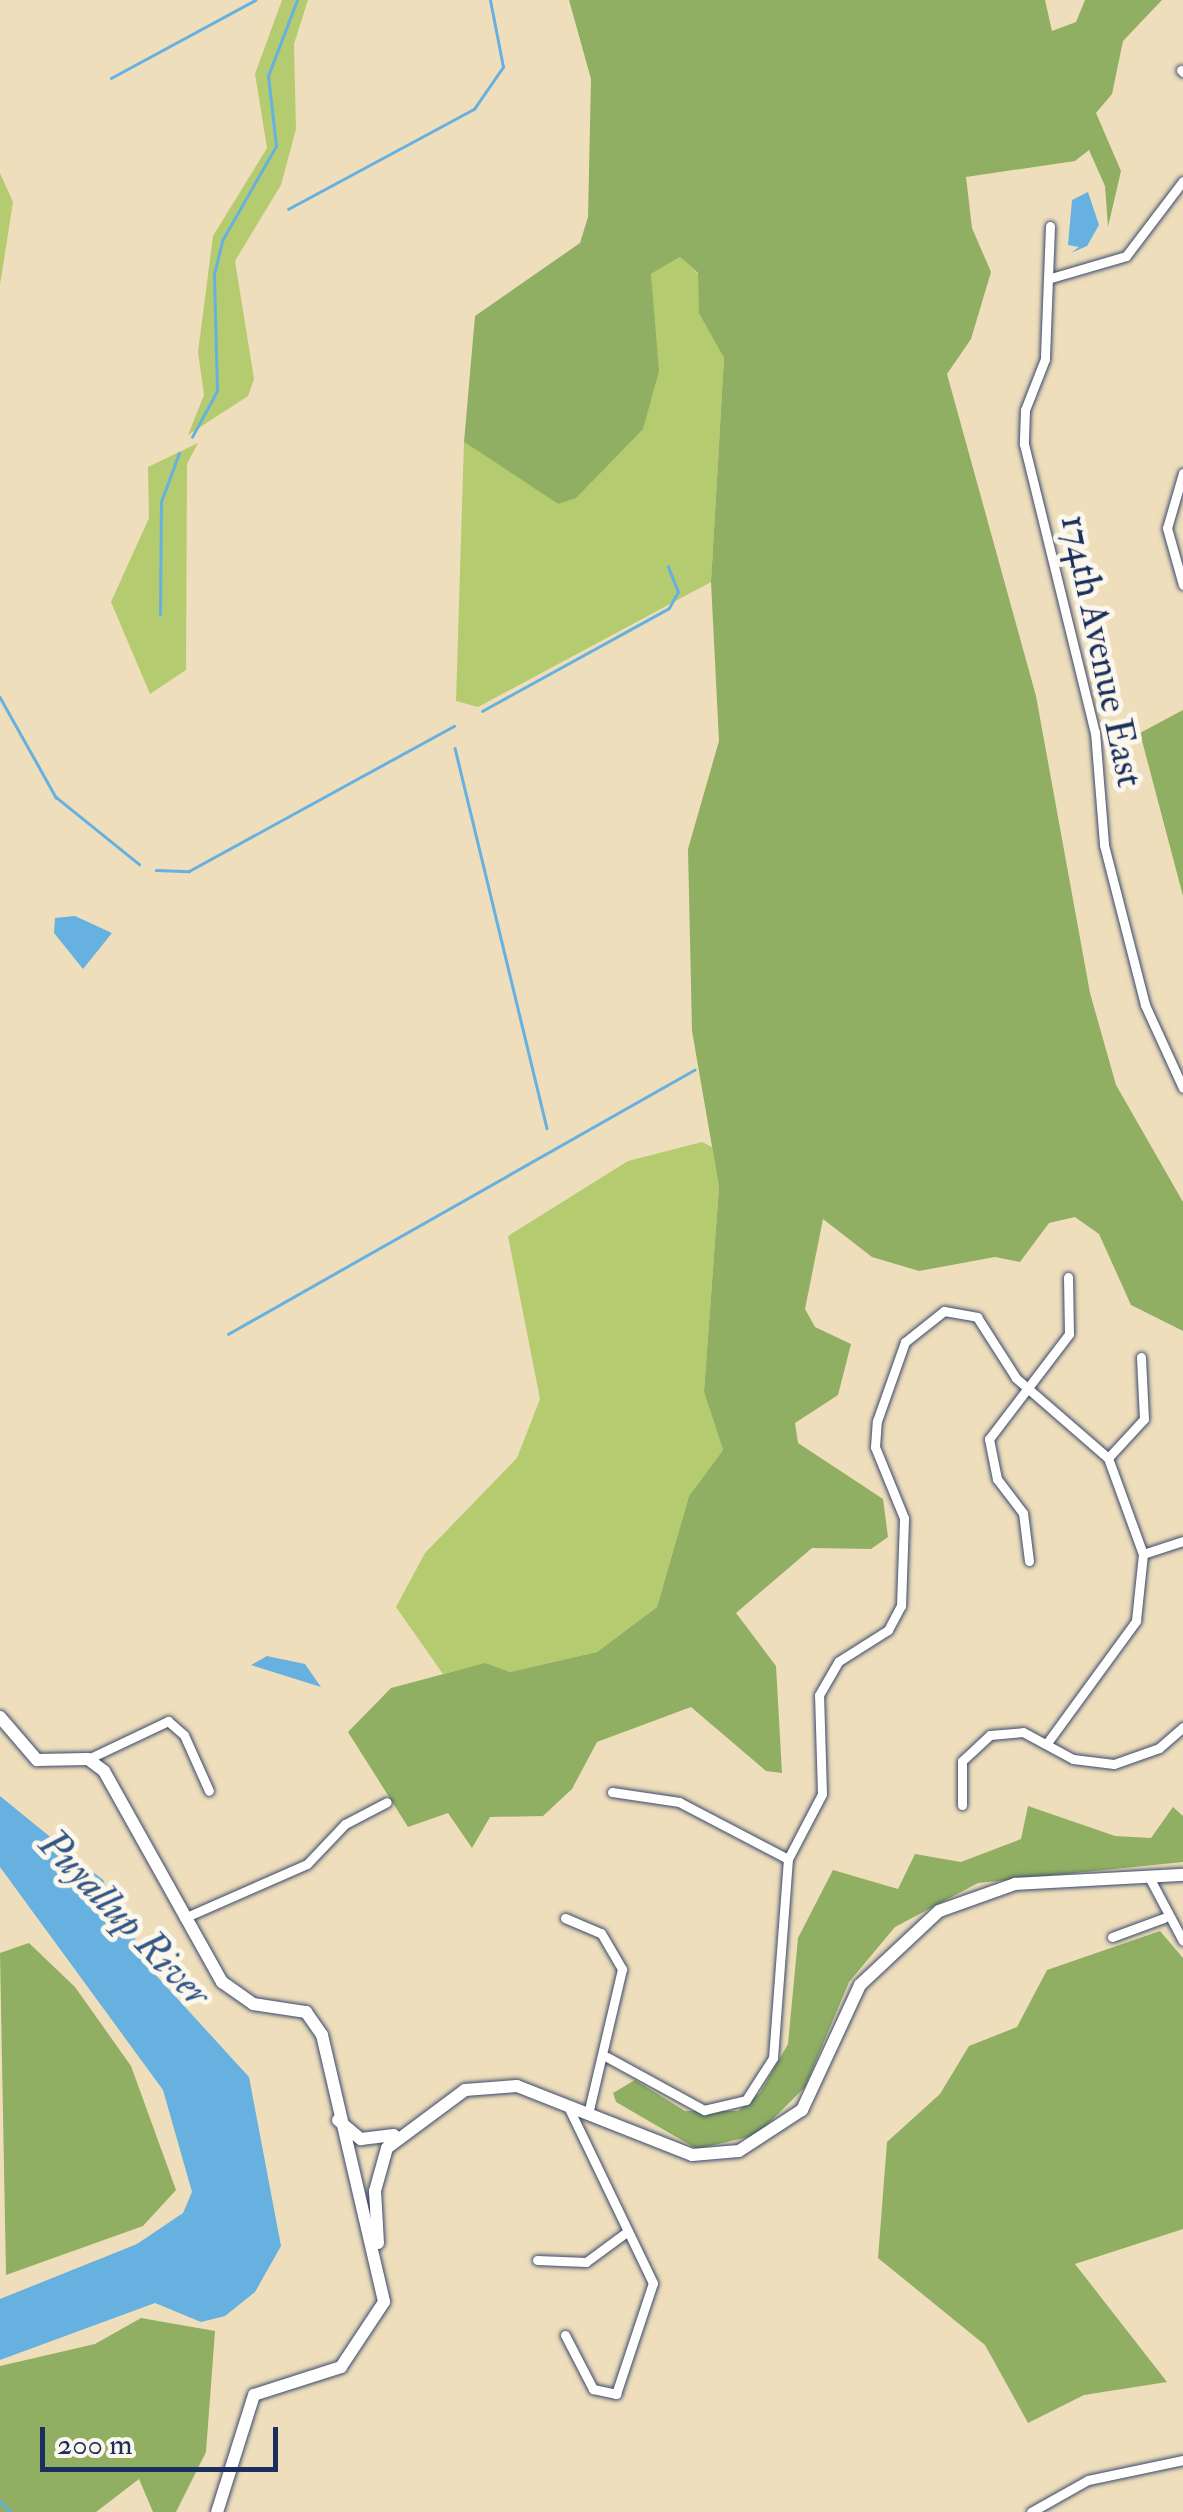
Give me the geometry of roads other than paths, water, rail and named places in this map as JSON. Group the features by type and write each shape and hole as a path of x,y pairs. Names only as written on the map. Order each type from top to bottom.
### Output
{"street":[{"path":"1052,278 1126,256 1183,182"},
{"name":"174th Avenue East","path":"1050,226 1052,278 1024,444 1095,732 1104,845 1145,1005 1183,1088"},
{"path":"1183,473 1166,528 1183,585"},
{"path":"1029,1562 1023,1513 988,1448 1026,1388 1069,1334 1068,1278"},
{"path":"607,2056 644,2070 690,2107 732,2106 758,2088 780,2041 788,1859 822,1794 815,1756 824,1683 839,1661 888,1630 901,1606 904,1518 874,1432 904,1342 936,1314 970,1312 1026,1388 1108,1458 1143,1554 1136,1621 1047,1743"},
{"path":"1108,1458 1144,1419 1141,1357"},
{"path":"1143,1554 1183,1541"},
{"path":"0,1717 37,1760 88,1759 168,1721 184,1735 209,1792"},
{"path":"962,1806 958,1770 981,1740 1012,1731 1047,1743 1073,1759 1114,1764 1159,1748 1183,1727"},
{"path":"88,1759 114,1784 184,1918 236,1996 299,2009 316,2022 334,2114 386,2287 375,2323 336,2370 258,2390 229,2453 217,2512"},
{"path":"612,1792 679,1802 788,1859"},
{"path":"184,1918 307,1864 345,1824 386,1802"},
{"path":"334,2114 366,2140 403,2130 479,2086 567,2102 692,2155 756,2144 802,2110 860,1984 918,1924 1015,1884 1183,1874"},
{"path":"1149,1877 1164,1918 1183,1941"},
{"path":"565,1918 600,1934 622,1969 607,2056 589,2110"},
{"path":"1112,1937 1164,1918"},
{"path":"565,2336 588,2382 609,2398 653,2288 567,2102"},
{"path":"378,2250 377,2175 403,2130"},
{"path":"537,2260 586,2262 628,2231"},
{"path":"1031,2512 1088,2480 1183,2460"}],"water":[{"path":"1088,192 1099,225 1087,246 1071,253 1079,247 1068,245 1072,200"},
{"path":"75,916 112,933 83,969 54,933 55,918"},
{"path":"267,1656 305,1664 321,1687 251,1665"},
{"name":"Puyallup River","path":"0,1796 103,1880 153,1972 249,2077 281,2246 255,2292 225,2316 201,2322 155,2303 0,2360 0,2299 137,2244 183,2213 192,2192 163,2090 0,1867"}],"waterway":[{"path":"111,78 255,0"},
{"path":"192,437 217,391 214,274 223,239 276,146 268,76 297,0"},
{"path":"288,209 474,109 503,67 490,0"},
{"path":"160,615 161,502 179,453"},
{"path":"482,711 669,608 678,592 668,567"},
{"path":"0,697 56,797 139,864"},
{"path":"156,870 189,871 454,726"},
{"path":"455,748 547,1128"},
{"path":"228,1334 694,1070"},
{"path":"0,2501 11,2512"}]}
